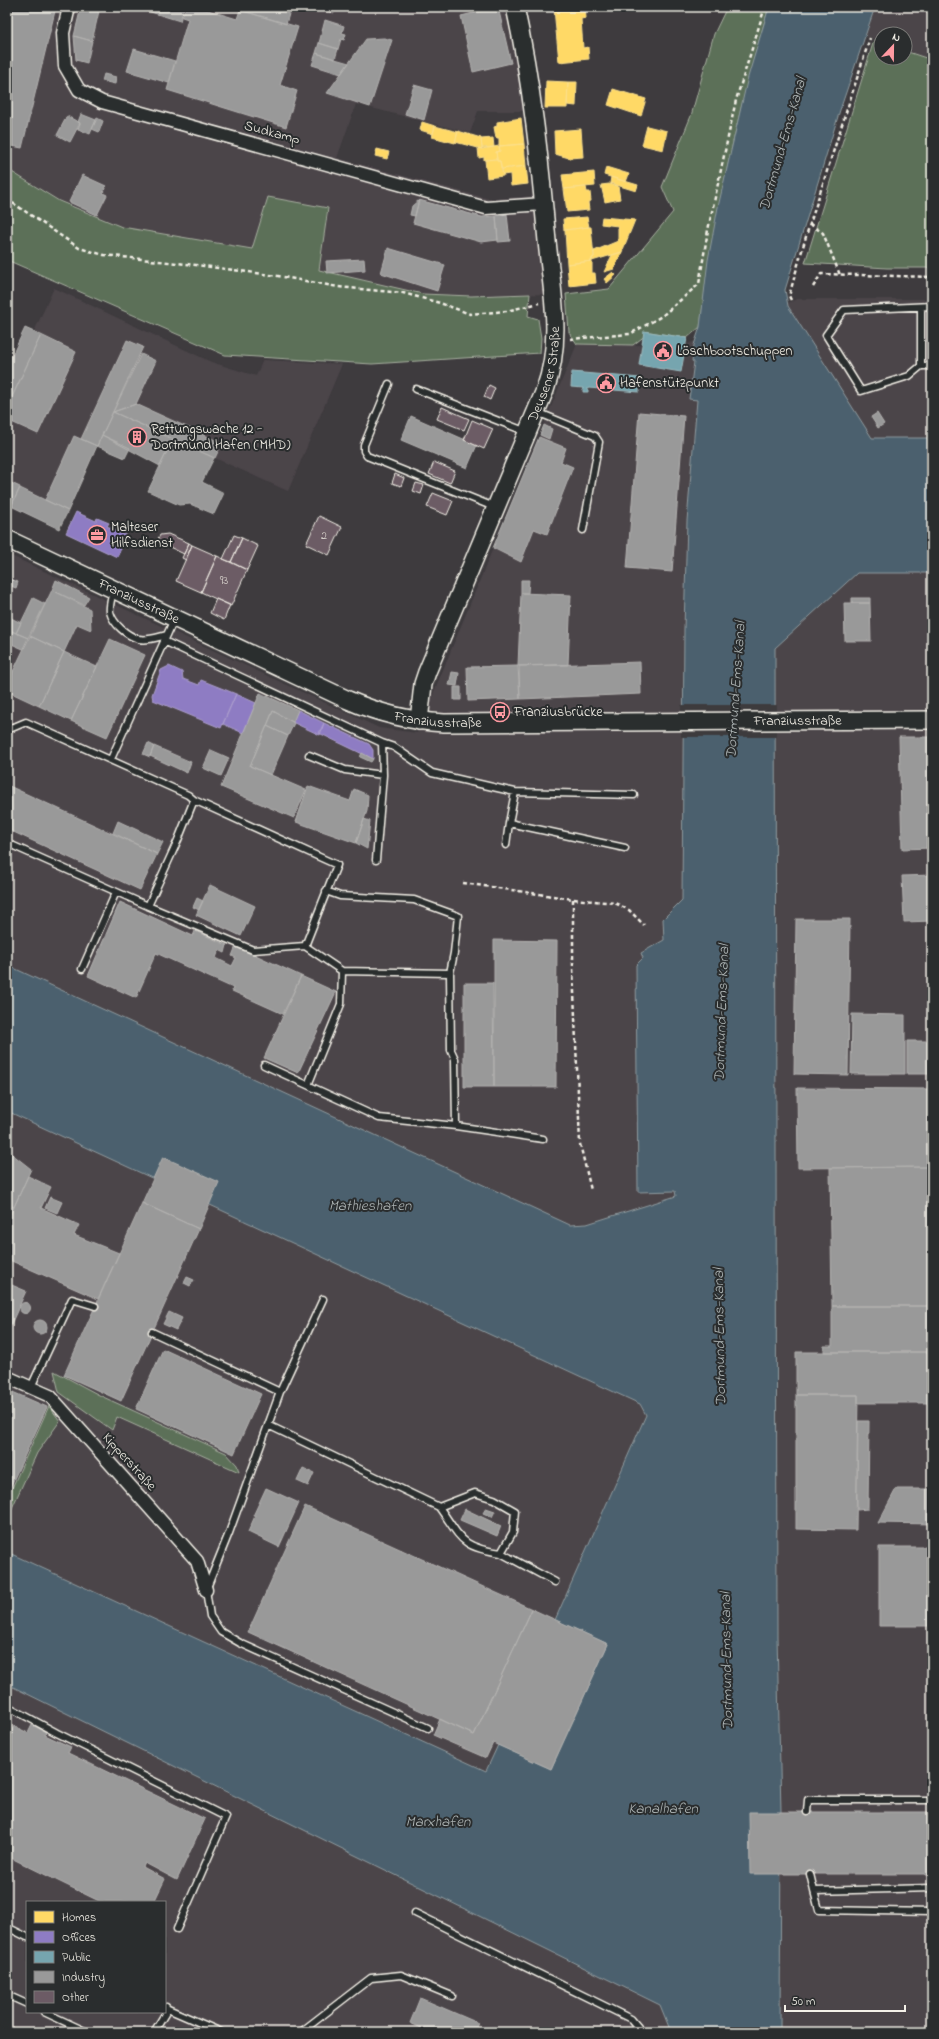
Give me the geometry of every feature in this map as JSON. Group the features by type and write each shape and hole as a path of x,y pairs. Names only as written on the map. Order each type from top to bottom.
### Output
{"main road":[{"name":"Deusener Straße","path":"419,721 423,684 427,672 496,508 551,370 555,338 544,204 526,54 515,7"},
{"name":"Franziusstraße","path":"7,539 367,709 392,716 419,721 444,723 932,720"}],"street":[{"name":"Sudkamp","path":"69,7 63,33 65,66 79,90 102,102 486,208 544,204"},
{"name":"Kipperstraße","path":"7,1377 50,1396 197,1561 206,1590"}],"lane":[{"path":"932,306 844,310 826,335 861,391 909,376 921,366 932,366"},
{"path":"921,307 921,366"},
{"path":"389,384 364,445 364,451 367,456 496,508"},
{"path":"416,389 527,432"},
{"path":"535,412 595,436 599,442 583,530"},
{"path":"113,589 110,613 117,626 127,634 139,639 151,639 167,635"},
{"path":"111,759 174,618"},
{"path":"164,641 382,743 394,747 432,773 514,792 634,795"},
{"path":"7,730 26,722 111,759 188,795 194,800 337,865 305,946"},
{"path":"376,860 383,776 382,743"},
{"path":"309,755 344,770 383,776"},
{"path":"506,845 514,792"},
{"path":"148,906 178,840 194,800"},
{"path":"509,823 625,848"},
{"path":"7,843 148,906 253,950 305,946 342,971 450,973"},
{"path":"326,891 340,896 414,900 458,916 450,973 450,1050 455,1059 456,1126"},
{"path":"82,969 116,892"},
{"path":"308,1085 340,1004 342,971"},
{"path":"264,1066 378,1118 456,1126 543,1138"},
{"path":"31,1387 72,1299 95,1306"},
{"path":"323,1299 280,1392 229,1533 206,1590 210,1616 221,1632 240,1643 428,1728"},
{"path":"152,1332 280,1392"},
{"path":"268,1425 439,1507 463,1542 478,1550 501,1553 555,1582"},
{"path":"439,1507 475,1493 494,1499 515,1511 513,1532 501,1553"},
{"path":"7,1706 57,1733 226,1817 177,1930"},
{"path":"807,1812 808,1800 932,1800"},
{"path":"810,1874 818,1910 932,1912"},
{"path":"814,1891 932,1888"},
{"path":"415,1913 632,2020 642,2032"},
{"path":"7,1928 26,1937"},
{"path":"300,2032 372,1978 401,1975 452,1996"},
{"path":"7,1995 26,2004"},
{"path":"167,2008 221,2032"},
{"path":"46,2013 87,2032"},
{"path":"154,2032 164,2013"}],"path":[{"path":"555,338 578,339 630,334 662,316 699,284 708,230 736,100 765,7"},
{"path":"791,300 789,296 810,224 870,38"},
{"path":"7,199 79,248 104,256 196,265 278,276 338,287 403,294 440,303 470,314 508,311 553,300"},
{"path":"810,224 823,233 840,275"},
{"path":"813,287 821,274 932,277"},
{"path":"463,883 573,899 615,903 629,910 644,925"},
{"path":"573,899 573,967 580,1144 591,1190"}],"shaded area":[{"path":"7,7 509,7 528,111 478,111 470,133 356,104 337,158 490,199 537,196 546,294 471,296 423,294 319,270 328,207 252,249 122,227 59,201 7,169"},
{"path":"875,7 932,7 932,60 913,53 913,26 873,26 873,39 866,36"},
{"path":"54,288 211,362 256,376 263,360 342,364 288,491 113,412 59,529 7,505 7,407 41,335 34,332"},
{"path":"797,299 932,299 932,2032 7,2032 7,554 379,728 417,733 577,344 683,346"}],"green space":[{"path":"727,7 769,7 757,46 728,166 712,246 700,327 687,338 650,332 633,345 577,344 569,332 566,294 609,289 673,212 662,187 691,116 714,34"},
{"path":"873,43 873,66 913,66 913,54 932,60 932,268 887,268 805,263"},
{"path":"7,169 59,201 122,227 252,249 268,197 328,208 319,270 423,294 471,296 530,294 528,316 538,319 541,338 540,353 372,364 225,355 7,260"},
{"path":"54,1371 101,1396 226,1453 237,1465 239,1472 117,1417 112,1430 59,1392"},
{"path":"49,1406 60,1421 37,1453 7,1519 7,1499"}],"water":[{"name":"Kanalhafen","path":"769,7 875,7 840,110 785,290 788,306 872,438 932,438 932,573 857,573 775,648 777,1636 781,1812 780,2032 671,2032 660,2005 7,1684 7,1552 486,1771 498,1745 551,1769 608,1644 555,1620 646,1415 640,1404 7,1111 7,965 570,1225 587,1224 676,1196 675,1191 638,1192 636,965 643,958 641,953 664,940 663,919 682,900 684,629 687,521 697,400 689,399 694,362 692,361 694,345 700,327 708,260 718,207 748,77"}],"pier":[{"path":"681,705 777,705 777,737 681,737"}],"building: Homes":[{"path":"585,7 586,18 581,19 583,48 588,47 589,59 559,62 554,9"},
{"path":"546,81 568,82 567,108 545,108"},
{"path":"568,82 577,82 576,106 567,105"},
{"path":"613,89 646,99 641,116 608,105"},
{"path":"521,118 524,144 499,146 499,138 496,138 494,127 497,126 497,122"},
{"path":"422,122 435,126 433,134 420,130"},
{"path":"435,126 458,132 455,143 432,137"},
{"path":"647,126 667,131 663,150 642,145"},
{"path":"581,129 583,157 569,158 555,154 554,131"},
{"path":"458,131 481,138 482,149 455,142"},
{"path":"493,138 494,147 482,148 481,139"},
{"path":"524,144 526,166 501,169 500,161 497,161 496,152 500,151 499,146"},
{"path":"499,146 500,151 496,152 497,159 484,160 484,157 479,158 478,148 482,149"},
{"path":"377,149 389,152 387,159 375,156"},
{"path":"497,159 497,161 500,161 503,176 487,178 485,160"},
{"path":"526,166 528,184 511,186 510,174 503,175 502,169"},
{"path":"606,167 629,174 626,182 604,175"},
{"path":"594,172 595,186 564,189 562,175"},
{"path":"611,177 638,185 636,191 610,183"},
{"path":"609,184 618,186 620,199 605,202 601,185"},
{"path":"586,187 587,192 590,192 591,201 588,202 589,210 567,212 564,189"},
{"path":"587,217 589,227 564,230 563,219"},
{"path":"602,217 635,220 622,252 592,261 594,251 618,241 618,226 601,224"},
{"path":"591,227 594,257 592,258 592,261 567,264 565,230"},
{"path":"622,252 614,269 604,272 612,255"},
{"path":"592,261 592,273 595,273 596,283 569,286 567,264"},
{"path":"613,272 616,275 607,283 604,279"}],"building: Offices":[{"name":"Malteser Hilfsdienst","path":"76,512 96,521 97,518 109,523 107,526 127,536 117,557 66,533"},
{"path":"169,666 182,672 183,679 199,685 201,680 236,694 221,728 153,700 152,695 161,670"},
{"path":"236,694 256,703 243,733 223,724"},
{"path":"298,710 324,723 320,735 292,722"},
{"path":"324,723 369,744 373,750 373,759 319,733"}],"building: Public":[{"name":"Löschbootschuppen","path":"644,331 687,338 681,372 639,365"},
{"name":"Hafenstützpunkt","path":"572,372 640,378 639,392 588,388 588,392 583,392 583,388 571,387"}],"building: Industry":[{"path":"7,7 12,7 7,26"},
{"path":"12,7 56,7 22,148 7,145 7,26"},
{"path":"81,7 100,7 92,41 74,36"},
{"path":"134,7 184,7 180,21"},
{"path":"186,7 198,7 237,19 240,10 298,27 280,85 297,91 286,127 167,90 188,19 182,17"},
{"path":"241,7 264,7 289,14 286,24 240,10"},
{"path":"313,7 335,7 334,13"},
{"path":"498,7 511,63 473,72 461,16"},
{"path":"325,20 344,26 342,33 346,34 344,40 341,39 338,49 319,43"},
{"path":"74,36 92,41 87,63 76,60"},
{"path":"384,38 392,40 370,107 327,93 366,39"},
{"path":"319,43 338,49 335,59 316,53"},
{"path":"134,49 175,61 169,83 127,71"},
{"path":"316,53 349,63 341,74 312,65"},
{"path":"104,74 116,77 115,84 102,81"},
{"path":"414,85 432,90 424,120 405,114"},
{"path":"81,114 96,120 90,134 78,129 80,123 78,122"},
{"path":"67,116 80,123 70,142 57,135"},
{"path":"97,118 103,121 99,132 92,129"},
{"path":"82,175 106,186 103,193 107,195 97,215 69,202"},
{"path":"419,200 482,217 496,216 498,240 481,242 413,223"},
{"path":"419,200 415,216 410,215 412,206"},
{"path":"507,214 510,241 498,242 496,216"},
{"path":"388,248 445,265 437,291 381,273"},
{"path":"364,259 365,270 327,273 326,261"},
{"path":"25,328 41,335 7,407 7,366"},
{"path":"41,335 76,352 38,434 7,420 7,408"},
{"path":"127,340 143,347 97,446 81,439"},
{"path":"141,354 156,361 136,404 113,412"},
{"path":"136,404 222,443 215,458 113,412"},
{"name":"Rettungswache 12 - Dortmund Hafen (MHD)","path":"113,412 173,439 160,466 102,435"},
{"path":"639,412 684,416 672,572 627,568"},
{"path":"877,413 884,424 878,428 871,417"},
{"path":"411,416 477,445 467,468 401,440"},
{"path":"544,425 552,429 549,439 540,435"},
{"path":"102,435 130,448 125,458 97,446"},
{"path":"74,436 97,446 68,511 45,500"},
{"path":"539,437 566,448 561,462 573,467 547,534 534,529 521,562 493,548"},
{"path":"173,439 214,458 202,482 224,493 214,514 190,504 179,505 148,491"},
{"path":"7,481 20,487 11,507 7,505"},
{"path":"20,488 68,511 59,529 11,506"},
{"path":"11,579 18,582 16,588 8,585"},
{"path":"56,580 89,597 84,605 52,590"},
{"path":"521,580 529,580 528,593 521,593"},
{"path":"52,590 90,609 91,630 77,624 64,652 30,636"},
{"path":"521,593 571,595 568,665 518,666"},
{"path":"33,598 45,604 28,638 16,633"},
{"path":"852,598 870,598 870,603 852,603"},
{"path":"844,603 870,603 871,641 845,641"},
{"path":"11,618 21,623 16,633 7,629"},
{"path":"7,629 28,638 23,649 7,642"},
{"path":"30,636 64,652 39,706 7,691 7,684"},
{"path":"110,639 145,655 107,737 71,721"},
{"path":"64,652 97,667 71,721 39,706"},
{"path":"640,662 641,694 520,699 519,666"},
{"path":"518,666 520,699 468,701 467,667"},
{"path":"452,672 459,673 457,686 449,685"},
{"path":"454,687 461,687 461,700 454,700"},
{"path":"260,693 298,710 293,722 273,711 250,766 306,790 294,818 221,787"},
{"path":"273,711 294,723 288,736 267,726"},
{"path":"267,726 288,736 271,775 250,766"},
{"path":"899,737 932,737 932,848 902,849"},
{"path":"148,743 154,746 150,757 143,754"},
{"path":"154,746 191,762 187,773 150,756"},
{"path":"211,750 229,758 221,776 203,768"},
{"path":"362,753 373,759 371,762 360,757"},
{"path":"7,785 157,854 140,890 7,829"},
{"path":"308,786 350,801 354,789 368,795 367,811 356,843 296,822"},
{"path":"364,819 370,821 367,849 356,843"},
{"path":"118,821 163,842 157,854 113,833"},
{"path":"932,875 932,921 904,922 902,876"},
{"path":"210,885 255,906 241,936 196,915"},
{"path":"197,898 203,901 199,910 193,907"},
{"path":"120,902 193,936 195,931 227,945 225,953 219,950 216,958 232,966 236,958 232,956 236,946 301,976 283,1014 232,991 233,988 156,953 136,998 88,976"},
{"path":"796,919 850,919 848,1075 794,1074"},
{"path":"494,940 557,941 556,1087 494,1087"},
{"path":"301,976 336,992 298,1073 264,1058"},
{"path":"464,983 493,983 494,1087 464,1087"},
{"path":"852,1014 905,1015 905,1074 851,1074"},
{"path":"907,1041 932,1041 932,1074 907,1074"},
{"path":"797,1088 932,1089 932,1167 798,1168"},
{"path":"7,1150 31,1169 14,1207 7,1204"},
{"path":"163,1157 219,1182 199,1229 142,1203"},
{"path":"932,1167 932,1306 832,1306 830,1168"},
{"path":"28,1176 51,1187 41,1208 79,1225 74,1235 119,1253 98,1299 7,1259 7,1222"},
{"path":"50,1197 62,1202 57,1213 45,1208"},
{"path":"142,1203 199,1229 121,1401 64,1375"},
{"path":"7,1204 14,1207 7,1222"},
{"path":"187,1277 194,1280 190,1286 184,1283"},
{"path":"7,1283 26,1291 7,1333"},
{"path":"23,1303 27,1303 29,1304 29,1312 23,1313 20,1310 20,1306"},
{"path":"832,1306 932,1306 932,1352 824,1352 824,1346 832,1346"},
{"path":"169,1312 182,1318 176,1330 163,1324"},
{"path":"40,1320 45,1322 47,1327 45,1332 40,1334 35,1332 33,1327 35,1322"},
{"path":"163,1349 261,1394 234,1454 136,1409"},
{"path":"796,1352 932,1352 932,1399 928,1403 858,1403 858,1395 796,1395"},
{"path":"8,1390 47,1407 7,1494 7,1392"},
{"path":"796,1395 858,1395 856,1530 796,1529"},
{"path":"858,1421 869,1421 868,1509 857,1510"},
{"path":"303,1468 314,1473 308,1486 297,1481"},
{"path":"266,1488 299,1503 279,1547 248,1532 255,1516 253,1516"},
{"path":"896,1489 932,1489 932,1524 878,1523"},
{"path":"305,1506 532,1609 474,1735 248,1632"},
{"path":"486,1508 495,1511 492,1517 483,1513"},
{"path":"465,1509 501,1526 497,1536 460,1520"},
{"path":"879,1547 932,1547 932,1626 879,1626"},
{"path":"532,1609 608,1644 551,1769 493,1743 486,1758 433,1735 440,1719 474,1735"},
{"path":"32,1725 46,1732 45,1735 71,1747 68,1753 205,1819 177,1880 145,1863 143,1867 165,1879 154,1901 99,1901 7,1856 7,1740 14,1726 28,1733"},
{"path":"749,1812 932,1812 932,1874 750,1874"},
{"path":"420,1998 478,2023 474,2032 431,2032 410,2023"}],"building: Other":[{"path":"489,385 495,388 490,400 484,397"},
{"path":"442,407 469,419 464,430 437,419"},
{"path":"472,420 493,429 484,449 464,440"},
{"path":"434,462 455,471 450,483 429,474"},
{"path":"395,474 404,478 401,486 392,483"},
{"path":"416,483 424,485 421,494 413,491"},
{"path":"433,493 453,501 447,515 427,507"},
{"path":"319,516 342,527 329,555 306,544"},
{"path":"168,534 189,543 184,554 157,541 160,535"},
{"path":"234,535 242,538 231,562 223,559"},
{"path":"242,538 258,546 247,570 231,562"},
{"path":"189,543 192,545 186,560 182,558"},
{"path":"192,545 217,556 201,592 176,581"},
{"path":"217,556 247,570 231,606 201,592"},
{"path":"216,599 230,605 224,620 210,613"}],"place":[{"name":"Löschbootschuppen","path":"663,351"},
{"name":"Hafenstützpunkt","path":"606,383"},
{"name":"Rettungswache 12 - Dortmund Hafen (MHD)","path":"137,437"},
{"name":"Malteser Hilfsdienst","path":"97,535"},
{"name":"Franziusbrücke","path":"500,712"}],"water label":[{"name":"Dortmund-Ems-Kanal","path":"783,144"},
{"name":"Dortmund-Ems-Kanal","path":"736,690"},
{"name":"Dortmund-Ems-Kanal","path":"722,1013"},
{"name":"Mathieshafen","path":"370,1206"},
{"name":"Dortmund-Ems-Kanal","path":"720,1337"},
{"name":"Dortmund-Ems-Kanal","path":"727,1661"},
{"name":"Marxhafen","path":"438,1822"}]}
